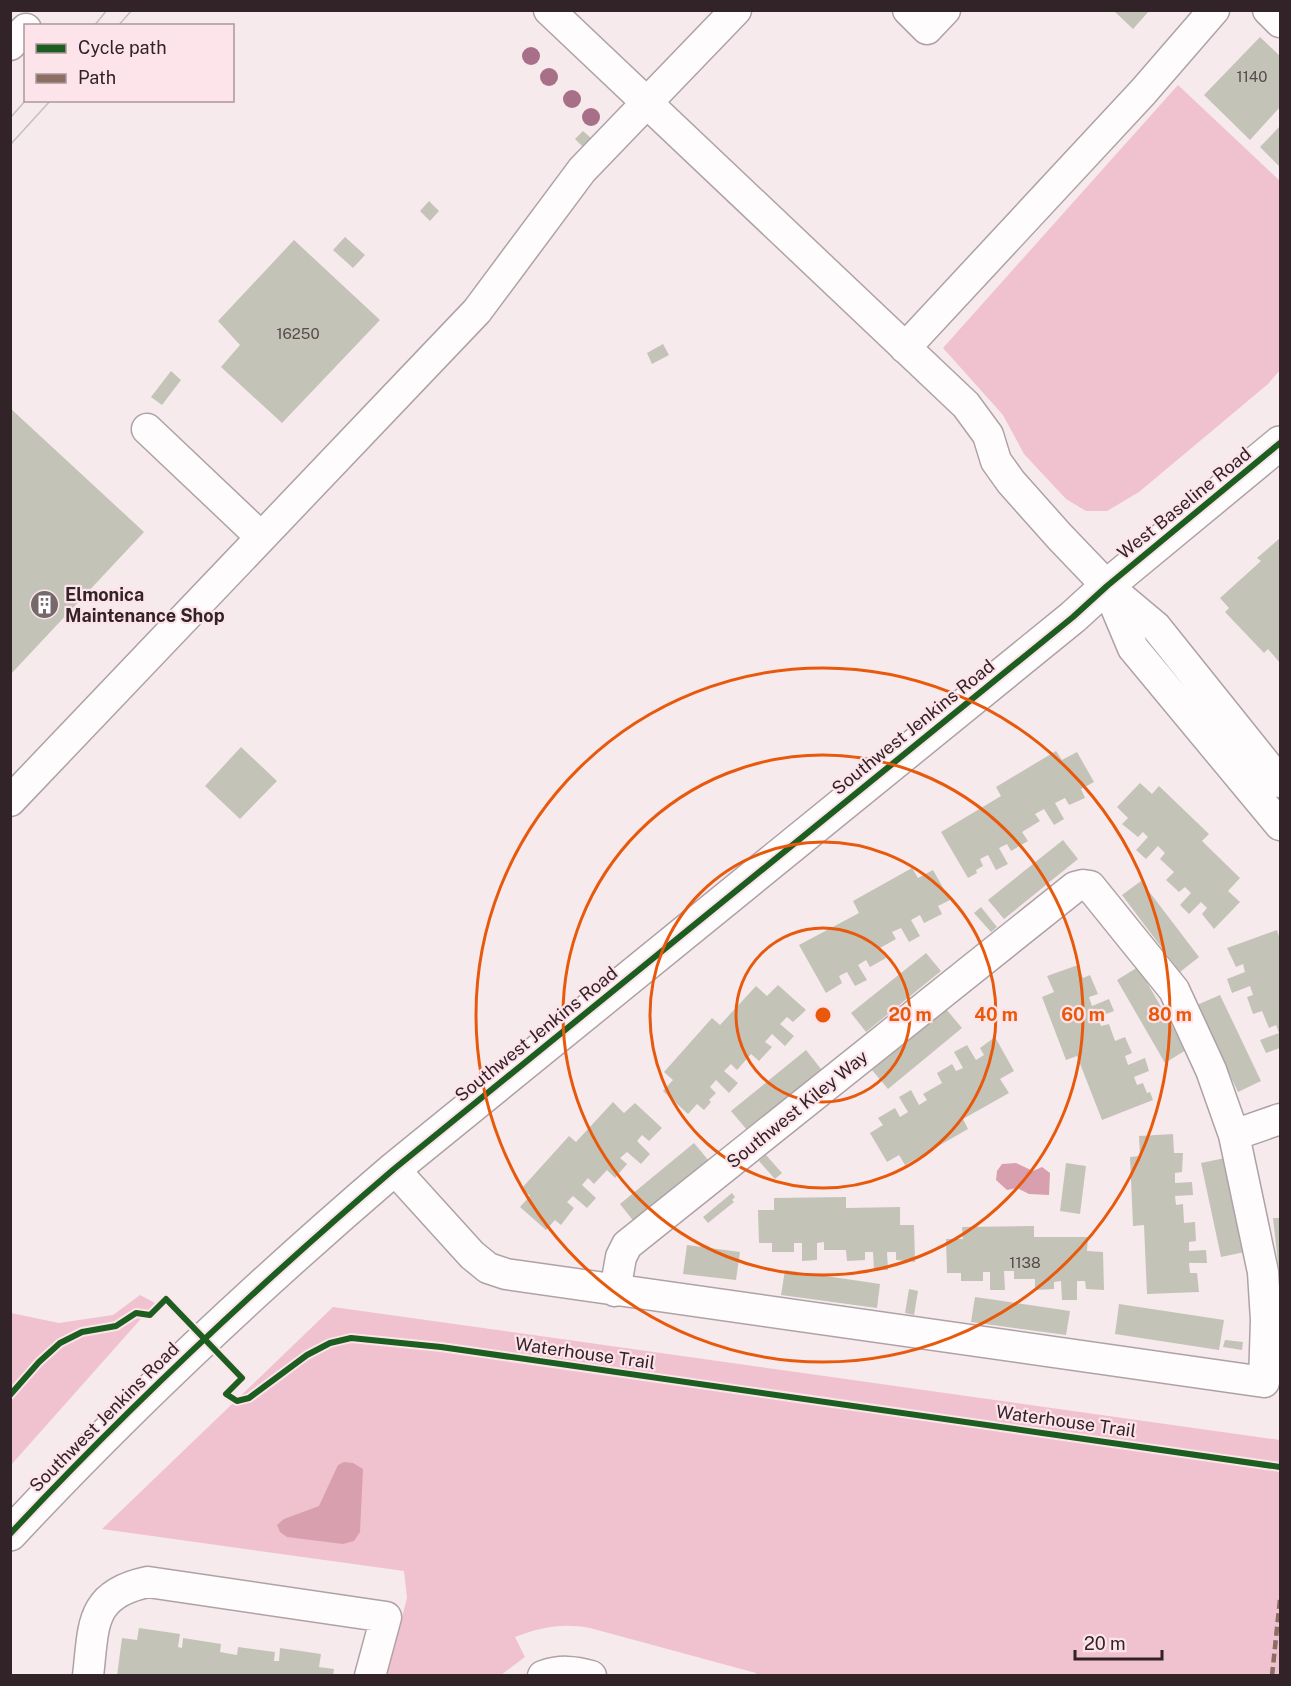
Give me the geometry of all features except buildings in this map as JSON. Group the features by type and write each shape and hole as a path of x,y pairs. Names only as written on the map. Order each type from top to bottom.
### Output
{"main road":[{"name":"West Baseline Road","path":"1107,586 1281,443"},
{"name":"Southwest Jenkins Road","path":"10,1534 146,1393 309,1242 394,1169 1054,632 1107,586"}],"street":[{"path":"30,24 43,10"},
{"path":"549,10 646,105 966,405 988,435 996,461 1011,482 1107,586 1156,627 1281,782"},
{"path":"10,801 477,311 582,170 736,10"},
{"path":"908,10 927,29 945,10"},
{"path":"905,348 1143,92 1214,10"},
{"path":"1268,10 1281,22"},
{"path":"10,45 24,30"},
{"path":"147,429 261,537"},
{"path":"1107,586 1133,648 1281,825"},
{"name":"Southwest Kiley Way","path":"394,1169 472,1255 488,1268 516,1276 615,1291 1272,1383 1263,1272 1234,1135 1211,1070 1174,990 1090,886 1083,885 1075,887 1066,894 627,1245 621,1257 615,1291"},
{"path":"1234,1135 1281,1119"},
{"path":"88,1676 95,1619 105,1603 120,1590 148,1582 386,1617 370,1676"},
{"path":"543,1676 556,1671 578,1672 591,1676"}],"shaded area":[{"path":"1178,85 1280,181 1280,370 1268,384 1139,492 1107,511 1086,511 1066,499 1024,454 1003,415 943,348"},
{"path":"1016,1163 1033,1171 1042,1167 1050,1173 1049,1195 1029,1194 1017,1188 1007,1190 996,1180 997,1171 1002,1164"},
{"path":"140,1295 155,1303 11,1465 11,1313 59,1323 113,1315"},
{"path":"333,1307 1280,1440 1280,1675 756,1675 756,1673 590,1628 561,1626 543,1628 515,1637 525,1657 501,1675 387,1675 407,1598 404,1571 102,1529"},
{"path":"344,1462 353,1463 363,1469 360,1532 354,1541 343,1544 287,1537 280,1532 277,1525 284,1519 319,1506 338,1465"}],"tram line":[{"path":"96,24 107,10"},
{"path":"120,24 132,10"},
{"path":"10,118 24,102"},
{"path":"10,145 49,102"}],"marked path":[{"path":"1272,1676 1280,1599"}],"cycle path":[{"path":"10,1534 102,1438 197,1346 294,1256 394,1169 1073,617 1107,586 1280,443"},
{"name":"Waterhouse Trail","path":"10,1395 39,1362 60,1343 82,1332 116,1326 136,1313 150,1315 166,1299 242,1378 226,1394 237,1401 249,1398 307,1355 330,1343 351,1338 441,1347 1280,1467"}],"place":[{"name":"Elmonica Maintenance Shop","path":"44,604"}]}
